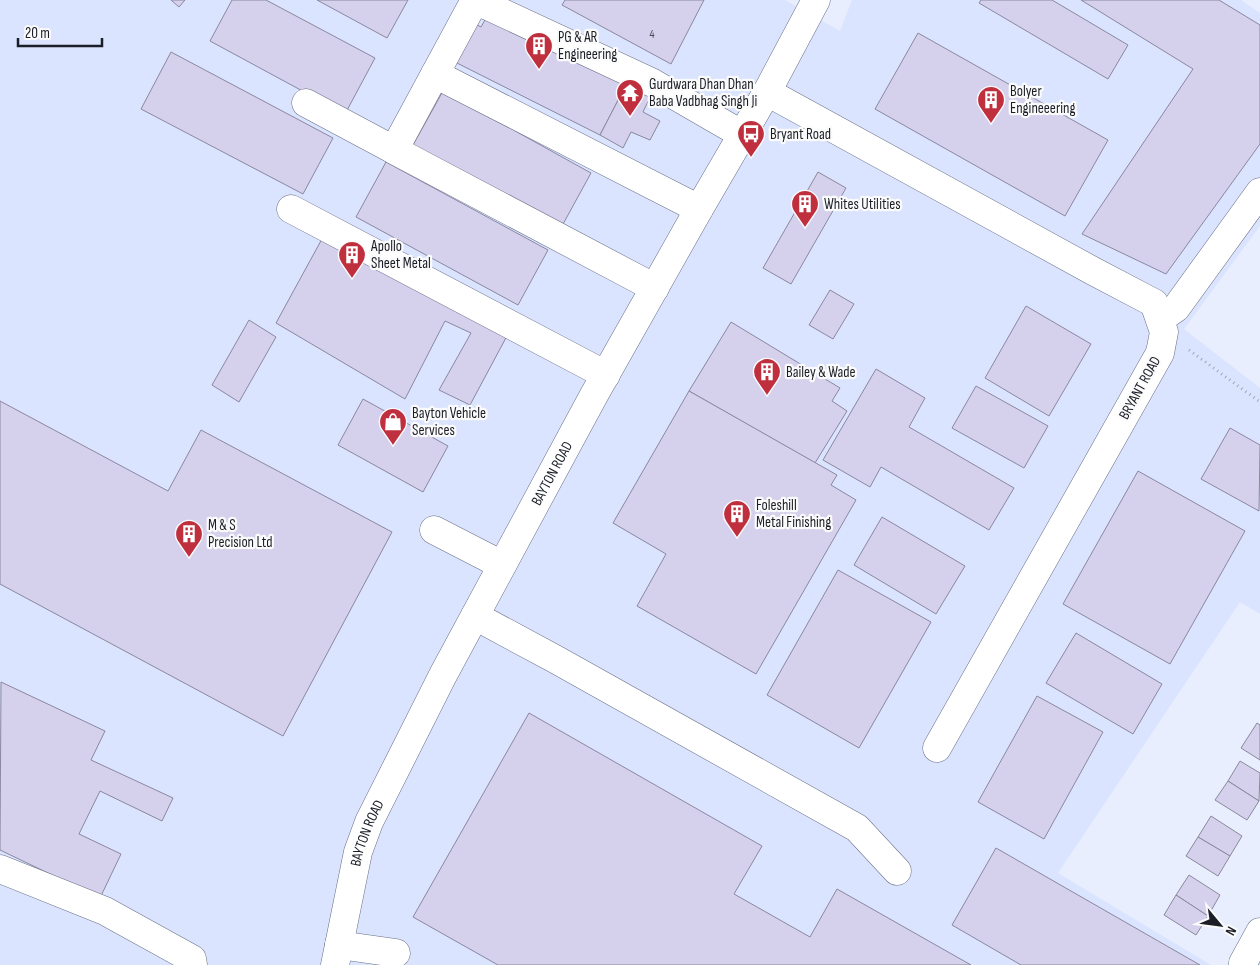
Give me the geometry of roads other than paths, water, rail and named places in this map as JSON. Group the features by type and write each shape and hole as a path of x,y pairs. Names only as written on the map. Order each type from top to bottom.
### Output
{"street":[{"path":"394,150 475,0 653,83 743,135"},
{"name":"BAYTON ROAD","path":"337,955 358,852 360,817 475,616 654,288 743,135 816,0"},
{"path":"435,74 699,209"},
{"path":"767,92 1092,271 1154,302 1162,326"},
{"path":"306,103 654,288"},
{"path":"1162,326 1260,192"},
{"path":"291,209 606,375"},
{"name":"BRYANT ROAD","path":"937,748 1160,353 1162,326"},
{"path":"434,530 502,565"},
{"path":"475,616 555,658 858,828 897,871"},
{"path":"0,869 105,911 192,959 193,965"},
{"path":"1243,963 1260,932"},
{"path":"337,955 396,953"}],"place":[{"name":"PG & AR Engineering","path":"539,70"},
{"name":"Gurdwara Dhan Dhan Baba Vadbhag Singh Ji","path":"630,117"},
{"name":"Bolyer Engineeering","path":"991,124"},
{"name":"Bryant Road","path":"751,158"},
{"name":"Whites Utilities","path":"805,228"},
{"name":"Apollo Sheet Metal","path":"352,279"},
{"name":"Bailey & Wade","path":"767,396"},
{"name":"Bayton Vehicle Services","path":"393,446"},
{"name":"Foleshill Metal Finishing","path":"737,538"},
{"name":"M & S Precision Ltd","path":"189,558"}]}
